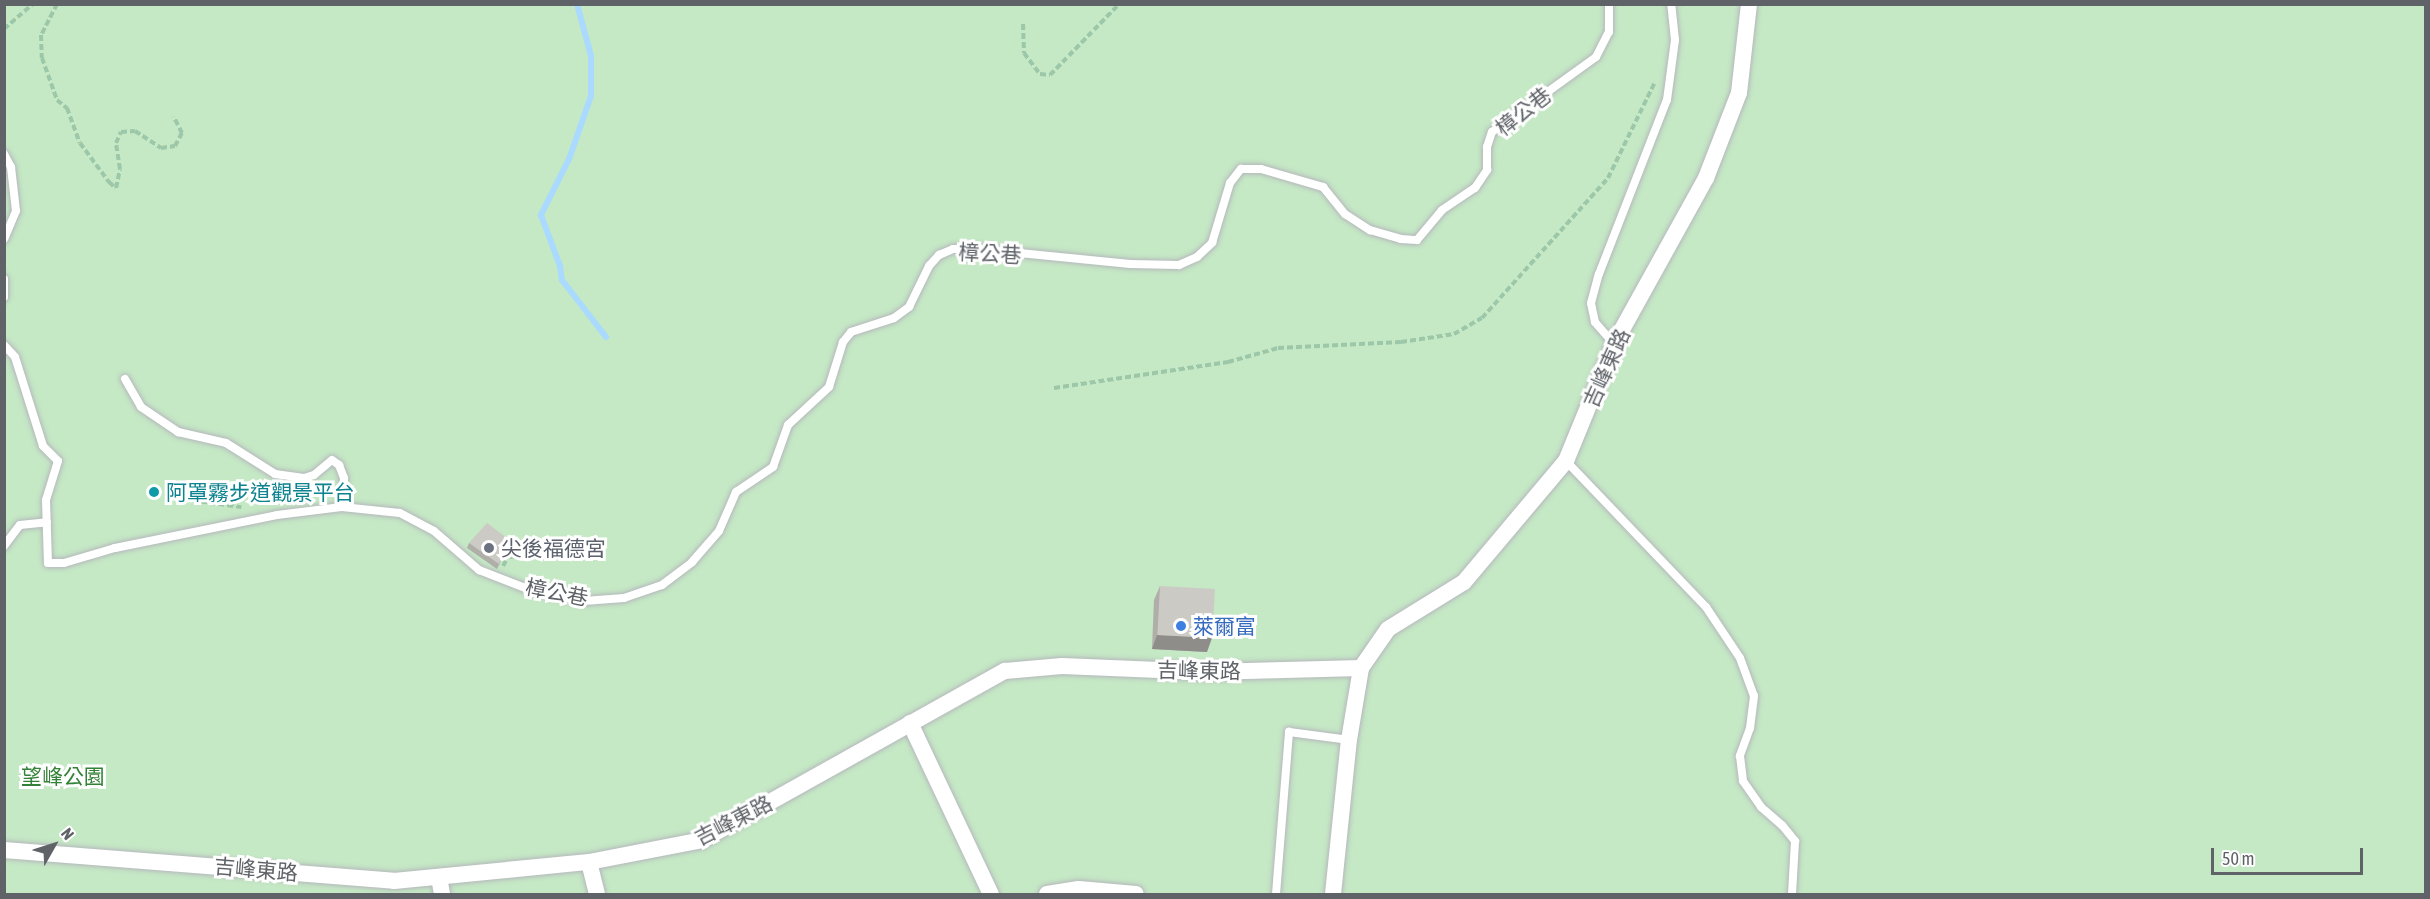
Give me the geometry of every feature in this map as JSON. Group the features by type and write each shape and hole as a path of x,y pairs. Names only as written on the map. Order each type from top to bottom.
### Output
{"street":[{"name":"吉峰東路","path":"1333,894 1349,740 1361,668 1388,629 1464,582 1566,461 1614,344 1707,178 1739,93 1749,4"},
{"name":"吉峰東路","path":"4,850 393,881 589,862 702,840 1005,671 1062,666 1208,672 1361,668"},
{"path":"910,723 991,894"},
{"path":"589,862 597,894"},
{"path":"439,877 442,894"},
{"path":"1047,894 1079,889 1136,894"}],"lane":[{"name":"樟公巷","path":"342,507 361,511 400,513 434,531 479,570 528,589 584,601 624,598 662,585 693,562 719,531 736,492 772,467 788,425 830,387 843,342 851,333 894,318 909,307 929,266 939,255 953,249 979,249 1130,264 1179,265 1197,257 1212,243 1230,183 1241,169 1261,169 1323,187 1345,214 1370,230 1401,239 1417,240 1442,210 1475,188 1487,170 1487,147 1492,132 1596,57 1609,32 1609,4"},
{"path":"1614,344 1595,322 1591,303 1599,274 1667,100 1675,40 1671,4"},
{"path":"4,154 11,167 16,211 4,239"},
{"path":"4,279 4,297"},
{"path":"4,345 15,357 43,446 58,461 46,500 48,563 64,563 115,548 277,515 342,507 344,478 339,465 332,460 314,475 304,478 274,474 226,443 178,432 141,406 125,379"},
{"path":"1566,461 1706,607 1740,658 1754,696 1750,728 1740,756 1743,781 1761,807 1782,825 1795,841 1792,894"},
{"path":"4,546 20,525 47,522"},
{"path":"1276,894 1289,732 1349,740"}],"path":[{"path":"4,29 33,4"},
{"path":"57,4 41,35 42,58 57,100 67,108 80,143 109,182 116,188 120,169 116,143 121,132 135,131 161,148 175,146 182,133 174,117"},
{"path":"1023,24 1024,53 1040,74 1050,75 1119,4"},
{"path":"1054,388 1228,362 1278,348 1401,342 1454,334 1482,318 1608,178 1654,82"},
{"path":"174,498 230,505 277,515"},
{"path":"508,571 502,568 508,557 523,556 532,550"}],"green space":[{"name":"望峰公園","path":"5,5 2425,5 2425,894 5,894"}],"building":[{"path":"487,523 511,541 499,564 469,543"},
{"name":"萊爾富","path":"1160,586 1215,589 1212,638 1157,635"}],"waterway":[{"path":"577,4 591,56 591,96 569,159 541,215 560,266 562,280 606,337"}],"place":[{"name":"阿罩霧步道觀景平台","path":"154,492"},
{"name":"尖後福德宮","path":"489,548"},
{"name":"萊爾富","path":"1181,626"}]}
